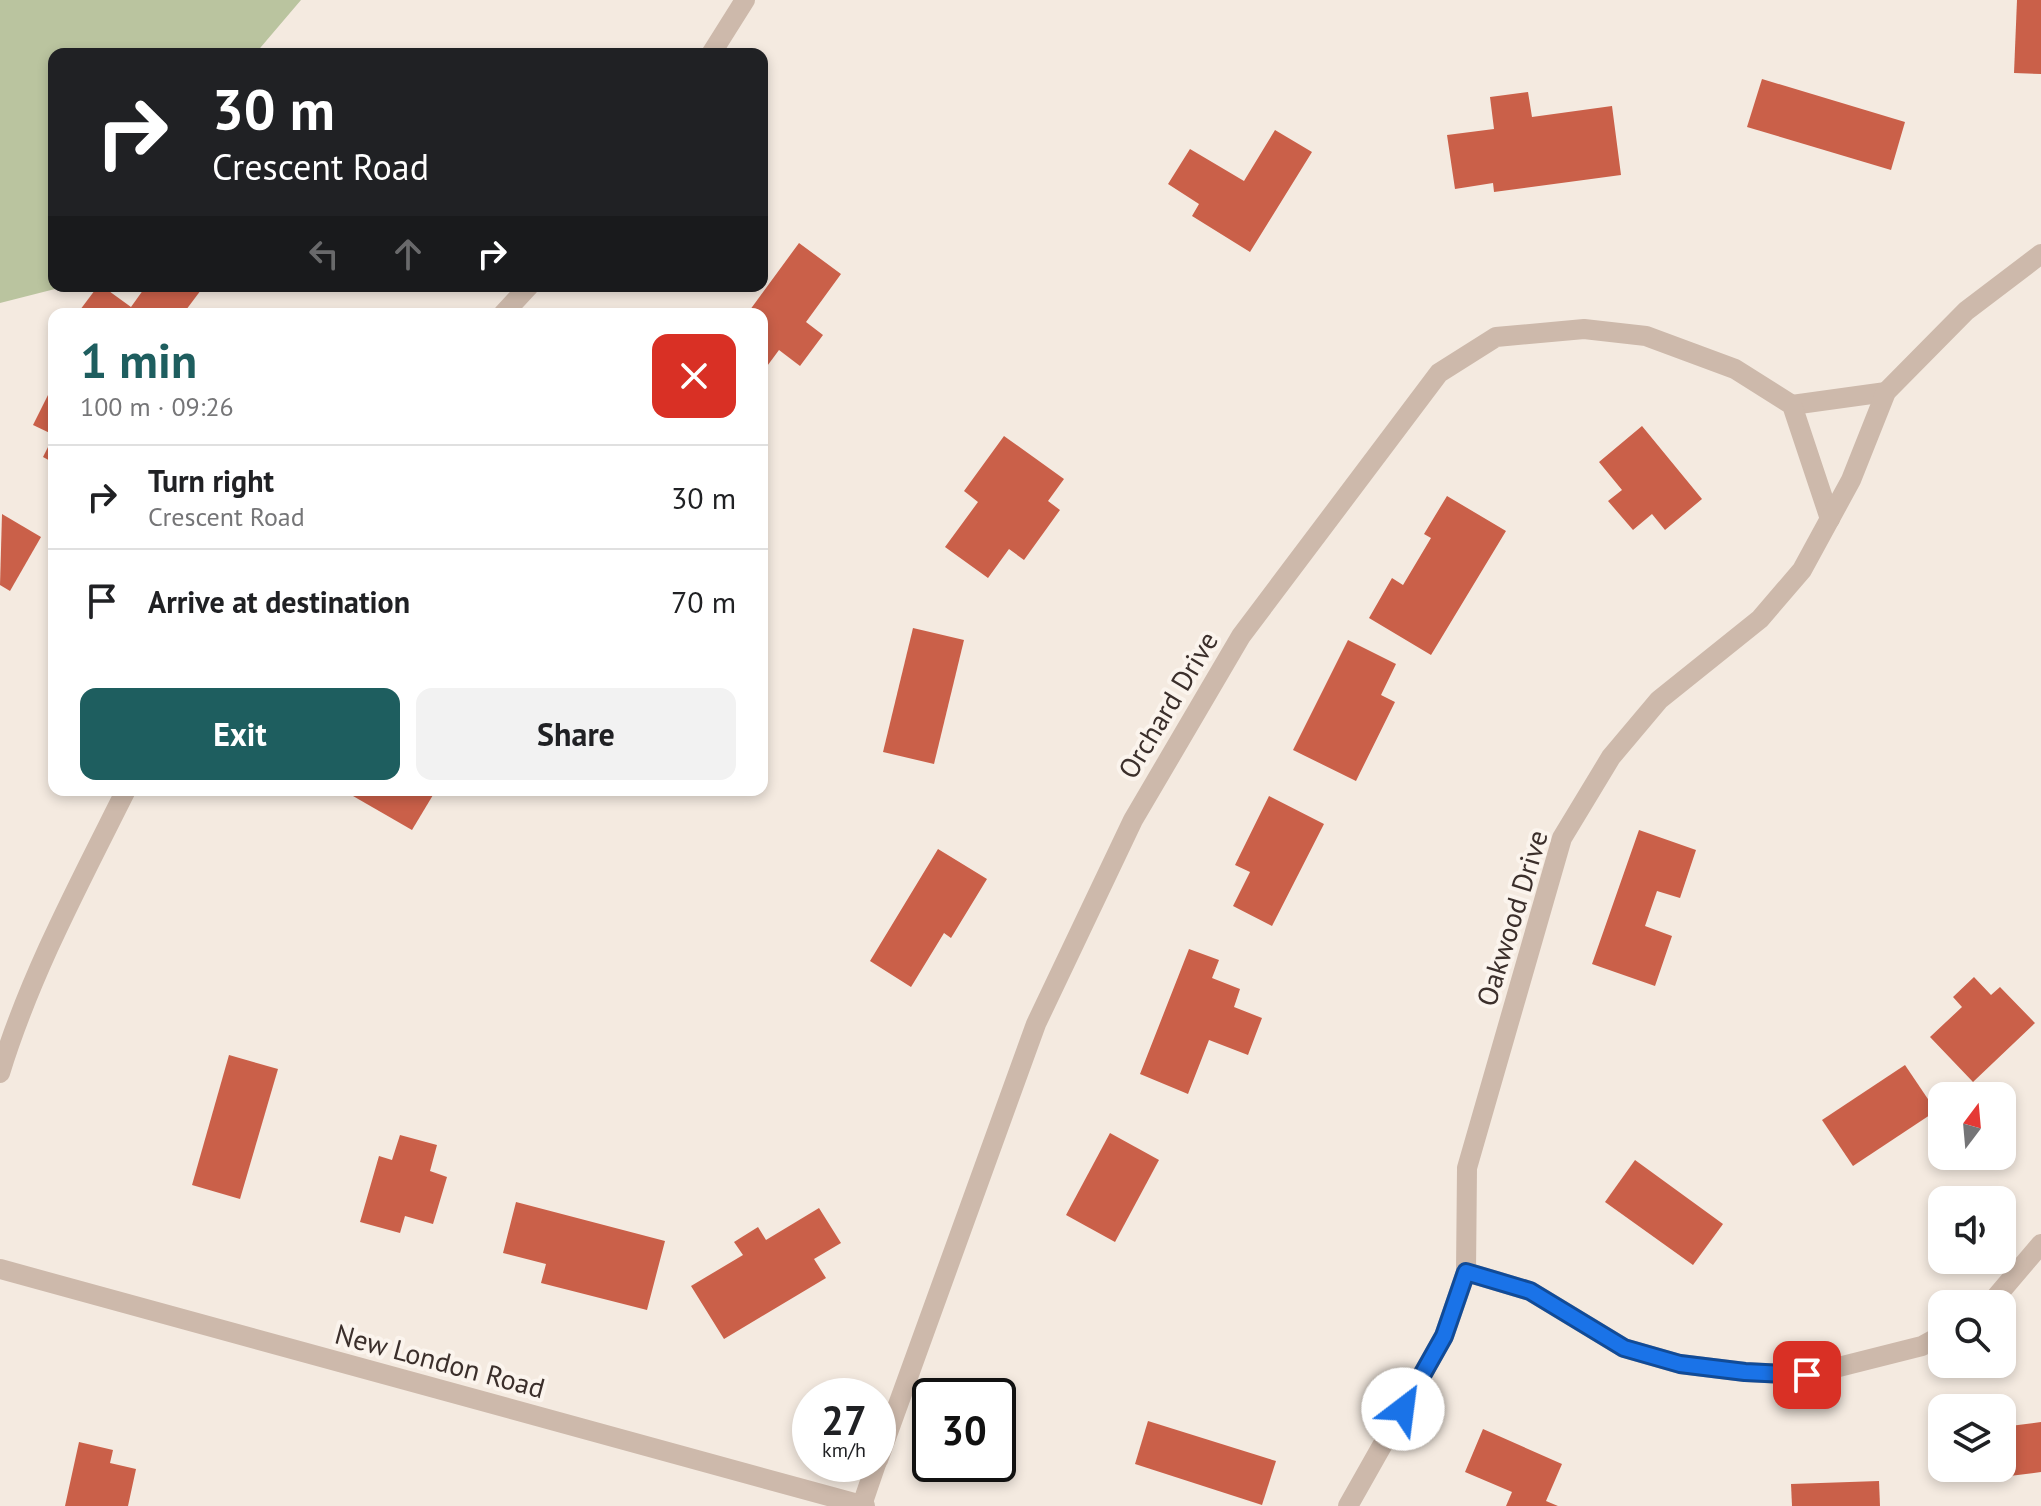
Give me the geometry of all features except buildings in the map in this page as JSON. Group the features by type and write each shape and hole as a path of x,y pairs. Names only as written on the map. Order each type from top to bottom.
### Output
{"street":[{"path":"715,48 745,0"},
{"name":"Oakwood Drive","path":"1348,1506 1444,1336 1466,1272 1467,1168 1562,838 1611,757 1659,700 1760,619 1802,570 1851,480 1886,392 1966,311 2041,254"},
{"path":"509,308 523,292"},
{"name":"Orchard Drive","path":"896,1410 1036,1024 1133,820 1241,636 1439,373 1496,337 1584,329 1646,336 1735,369 1792,405"},
{"path":"1830,519 1792,405 1886,392"},
{"path":"0,1073 9,1044 67,906 123,796"},
{"path":"2002,1290 2041,1244"},
{"name":"New London Road","path":"0,1269 863,1506"},
{"path":"1466,1272 1530,1291 1624,1348 1680,1364 1807,1375 1928,1343"},
{"name":"Orchard Drive","path":"863,1506 871,1482"}],"green space":[{"path":"0,0 301,0 260,48 48,48 48,291 0,303"}],"route":[{"path":"1403,1409 1444,1336 1466,1272 1530,1291 1624,1348 1680,1364 1807,1375"}]}
